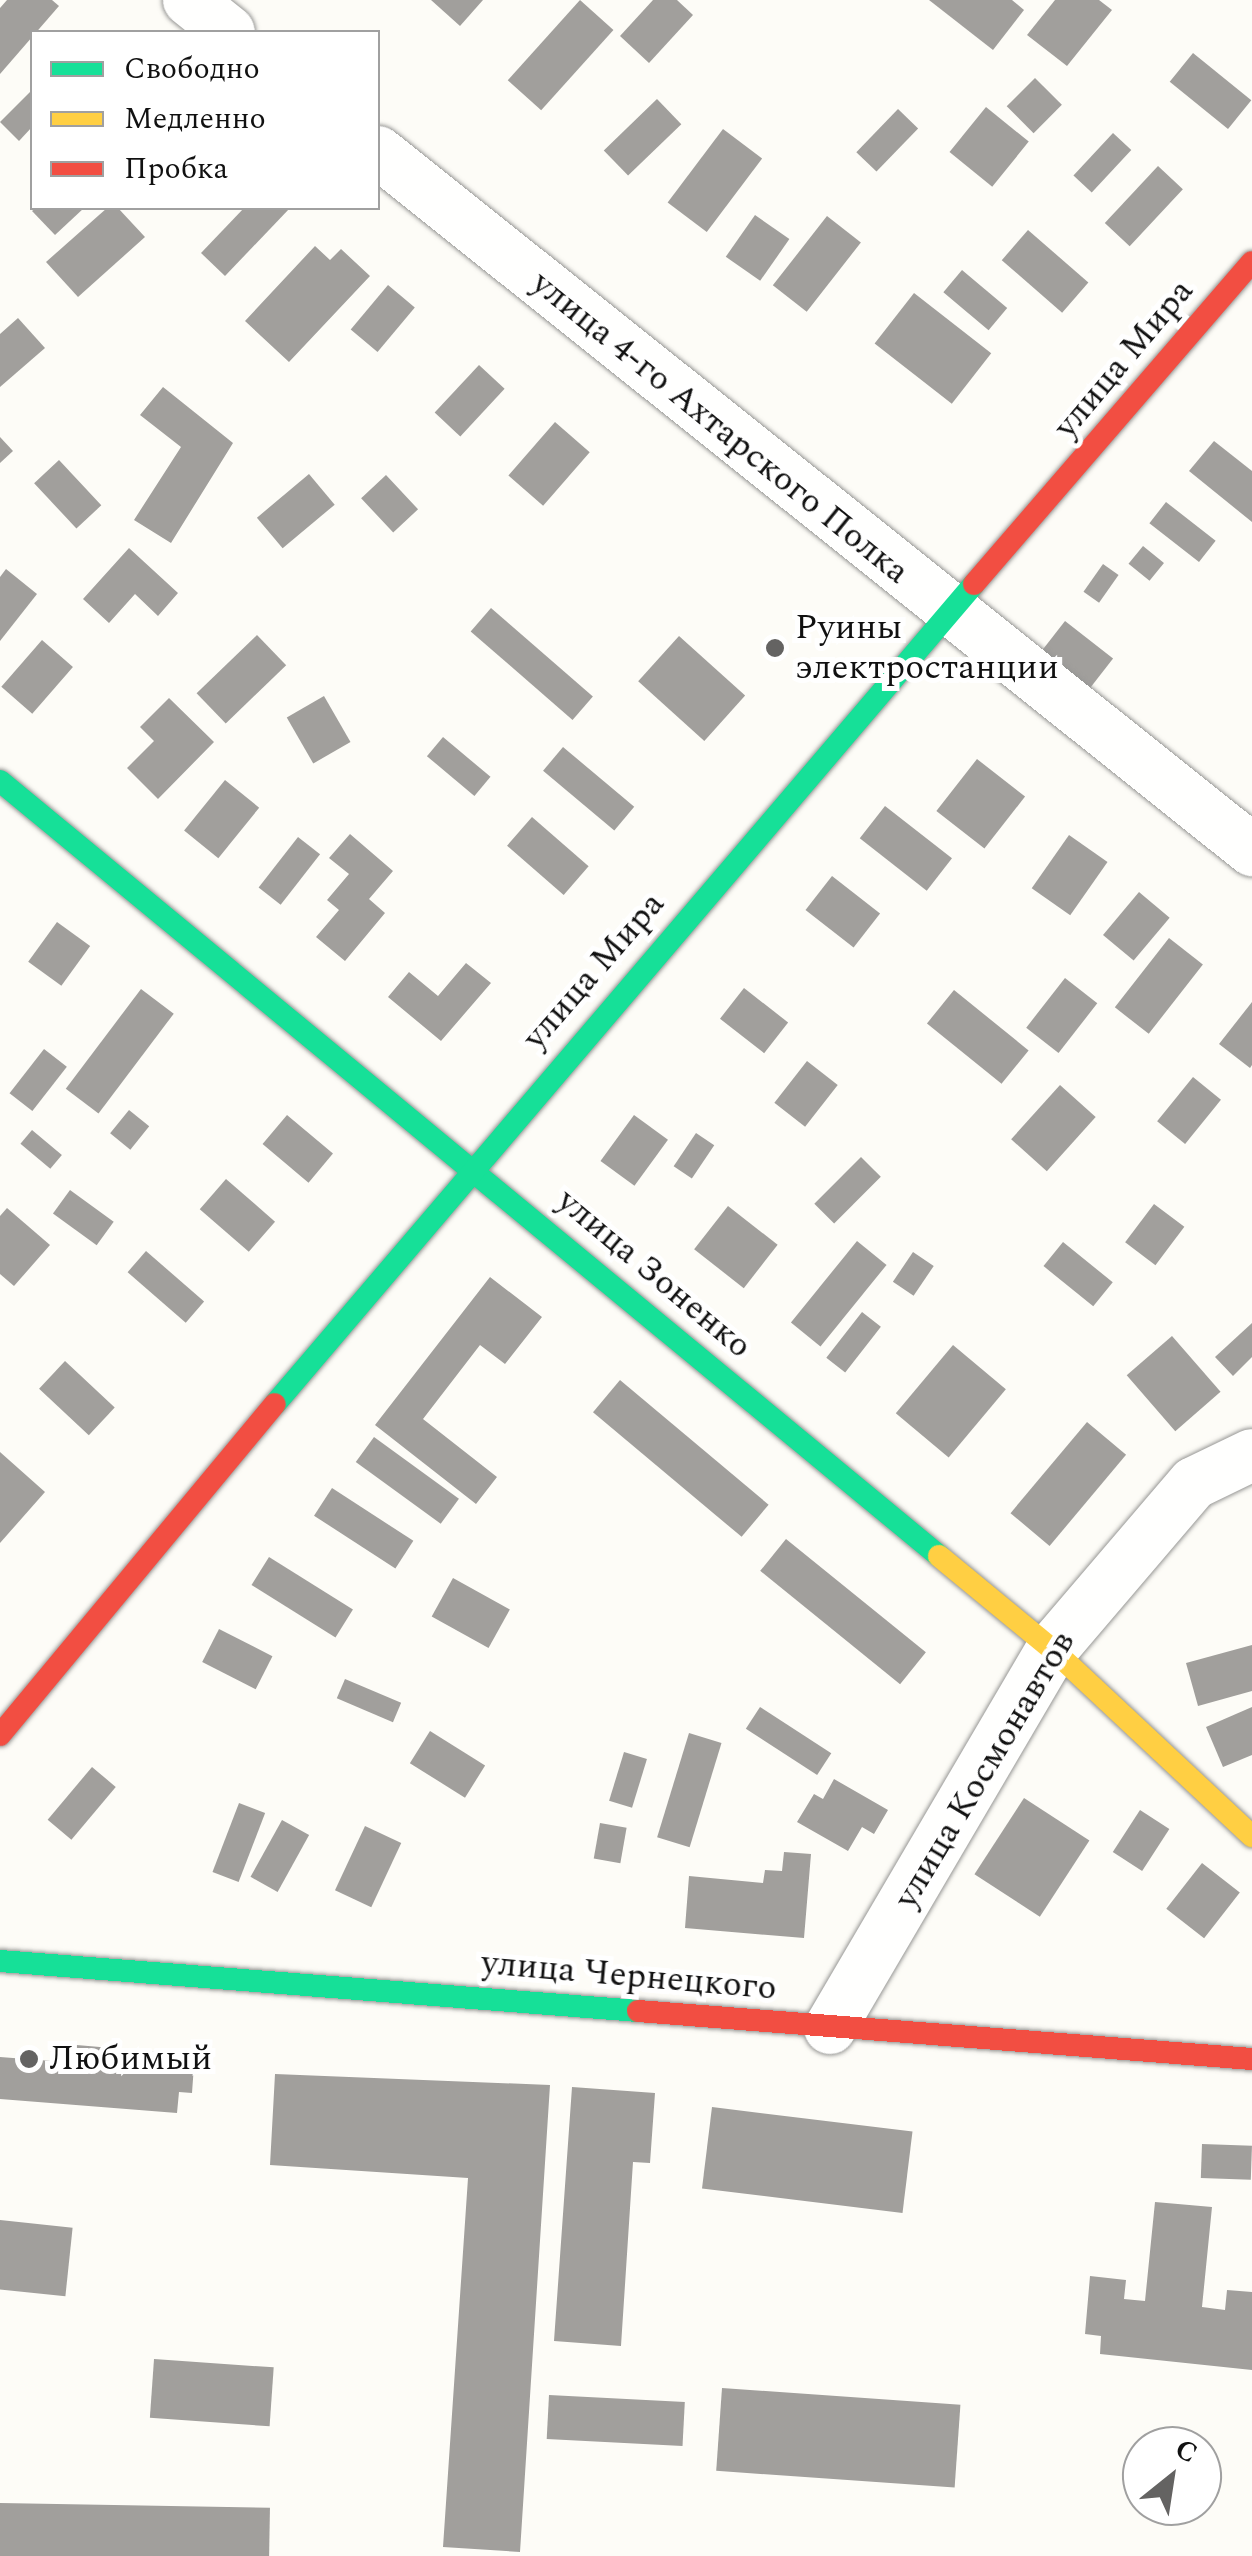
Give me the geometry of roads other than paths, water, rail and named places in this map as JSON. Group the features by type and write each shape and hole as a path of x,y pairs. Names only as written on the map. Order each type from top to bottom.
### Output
{"street":[{"path":"189,0 226,30"},
{"name":"улица 4-го Ахтарского Полка","path":"380,154 1252,850"},
{"name":"улица Мира","path":"0,1735 471,1168 1252,262"},
{"name":"улица Зоненко","path":"0,781 1052,1649 1252,1836"},
{"name":"улица Космонавтов","path":"830,2028 1052,1649 1194,1483 1252,1455"},
{"name":"улица Чернецкого","path":"0,1960 830,2028 1252,2058"}],"place":[{"name":"Руины электростанции","path":"775,648"},
{"name":"Любимый","path":"29,2059"}]}
